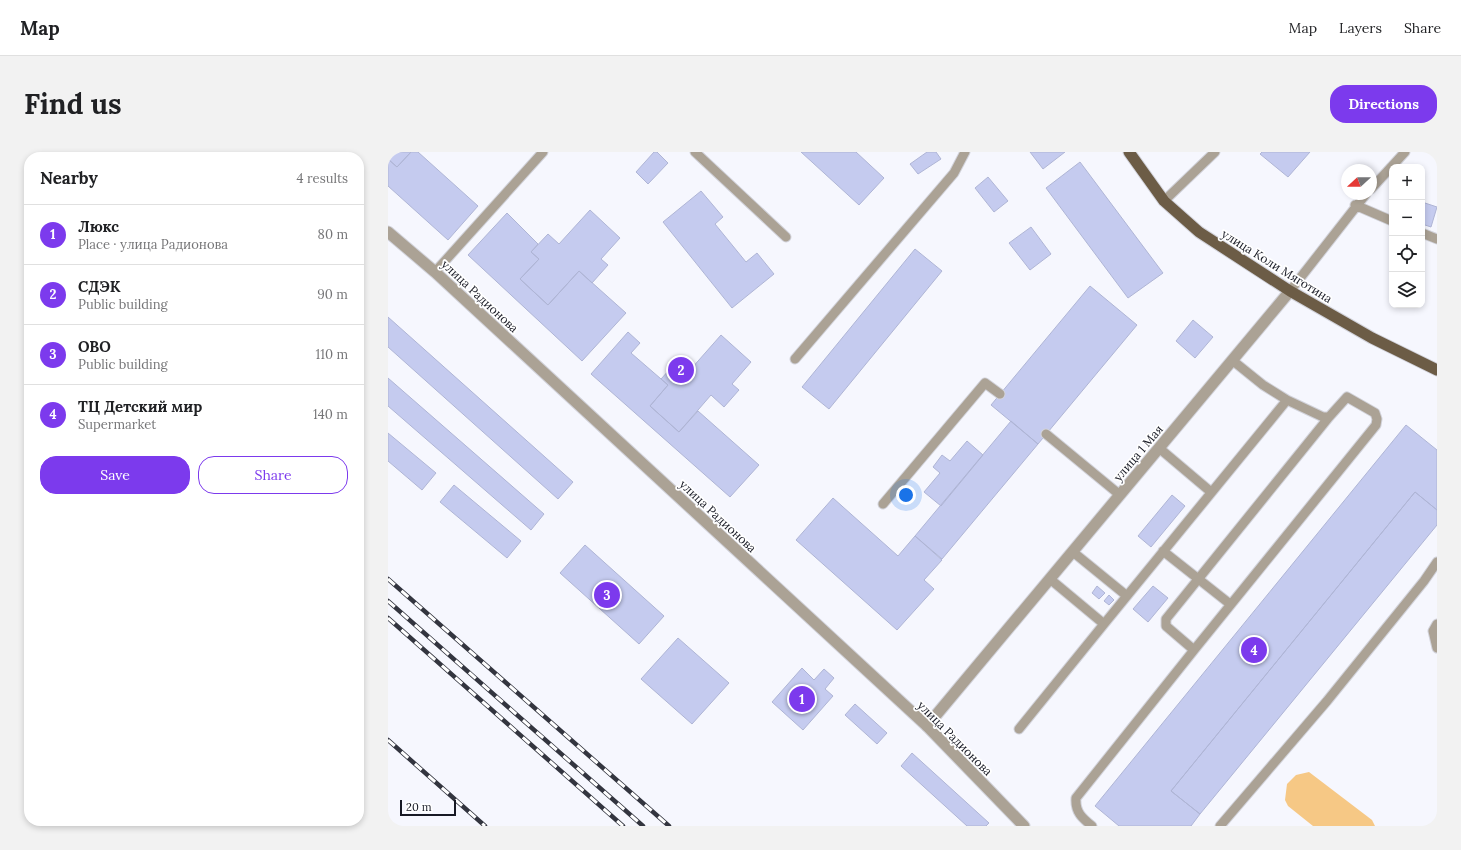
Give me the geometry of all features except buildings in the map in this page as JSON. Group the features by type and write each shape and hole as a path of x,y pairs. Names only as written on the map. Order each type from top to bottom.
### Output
{"main road":[{"name":"улица Коли Мяготина","path":"1129,152 1164,201 1199,232 1290,291 1372,338 1437,370"}],"street":[{"name":"улица Радионова","path":"388,232 435,272 927,726 1024,826"},
{"name":"улица 1 Мая","path":"927,726 1290,291"}],"lane":[{"path":"435,272 543,152"},
{"path":"695,152 786,237"},
{"path":"794,359 954,172 966,152"},
{"path":"1164,201 1215,152"},
{"path":"1377,182 1405,152"},
{"name":"улица 1 Мая","path":"1290,291 1360,200"},
{"path":"1355,206 1389,220"},
{"path":"1425,234 1437,240"},
{"path":"1232,360 1263,385 1287,400 1323,417 1329,417"},
{"path":"883,504 985,382 1000,394"},
{"path":"1092,826 1080,816 1075,806 1076,798 1194,650 1230,604 1376,425 1377,419 1375,413 1347,397 1329,417 1166,619 1166,626 1194,650"},
{"path":"1019,729 1287,400"},
{"path":"1046,434 1120,495"},
{"path":"1159,448 1211,492"},
{"path":"1163,551 1230,604"},
{"path":"1073,552 1127,596"},
{"path":"1220,826 1327,701 1424,581 1437,562"},
{"path":"1050,579 1104,624"},
{"path":"1437,624 1433,631 1437,648"}],"shaded area":[{"path":"1309,772 1372,820 1375,826 1313,826 1288,806 1285,800 1287,784 1296,775"}],"railway":[{"path":"388,579 669,826"},
{"path":"388,601 643,826"},
{"path":"388,618 623,826"},
{"path":"388,740 485,826"}],"place":[{"name":"СДЭК","path":"681,370"},
{"name":"OBO","path":"607,595"},
{"name":"ТЦ Детский мир","path":"1254,650"},
{"name":"Люкс","path":"802,699"}]}
